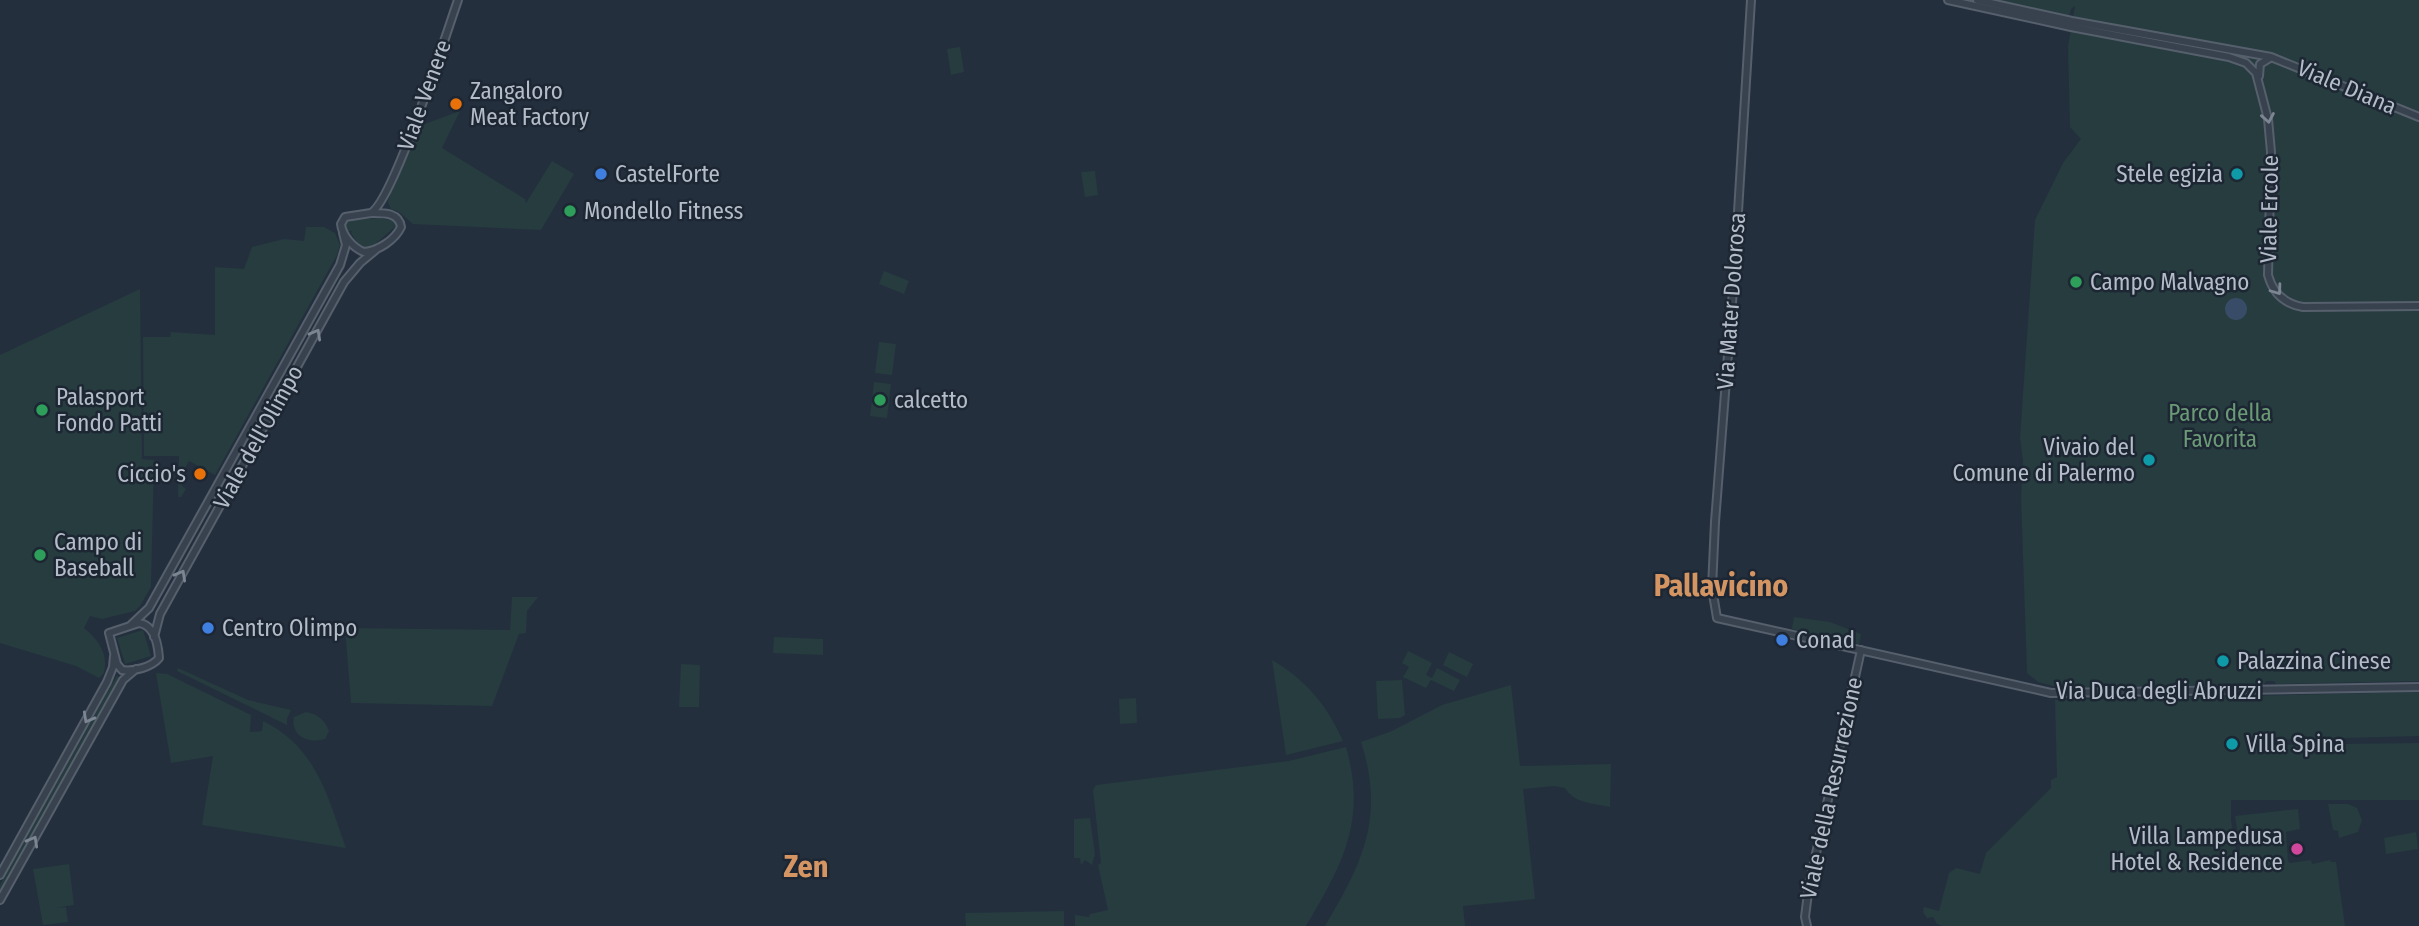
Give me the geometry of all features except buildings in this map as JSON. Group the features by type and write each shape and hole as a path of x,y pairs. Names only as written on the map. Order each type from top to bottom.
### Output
{"street":[{"name":"Viale Venere","path":"371,213 377,209 388,188 416,120 458,0"},
{"name":"Via Mater Dolorosa","path":"1714,603 1712,588 1715,522 1751,0"},
{"name":"Viale Ercole","path":"1948,0 2233,58 2249,65 2259,80 2270,131 2268,275 2273,288 2288,303 2303,307 2419,306"},
{"name":"Viale Diana","path":"1977,0 2077,22 2275,58 2419,117"},
{"path":"2259,80 2260,64 2268,58 2275,58"},
{"path":"388,188 385,205 392,215"},
{"path":"378,248 369,252 360,251 343,233 343,219 371,213 392,215"},
{"name":"Viale dell'Olimpo","path":"154,637 160,614 344,282 360,263 400,231 400,220 392,215"},
{"name":"Viale dell'Olimpo","path":"131,625 149,608 340,265 346,248 343,233"},
{"name":"Via Duca degli Abruzzi","path":"1714,603 1717,618 2051,693 2419,687"},
{"path":"142,623 154,637 160,656 158,661 136,669 122,670 118,667 110,633 142,623"},
{"name":"Viale della Resurrezione","path":"1807,926 1805,917 1809,885 1861,650"},
{"path":"0,875 107,682 114,656"},
{"path":"0,900 122,680 136,669"}],"green space":[{"name":"Parco della Favorita","path":"1996,0 2419,0 2419,681 2276,684 2274,681 2266,681 2264,684 2061,688 2038,682 2027,673 2021,497 2023,461 2020,438 2035,220 2063,163 2081,139 2070,127 2068,46 2075,6 2069,17"},
{"path":"960,47 964,72 951,75 947,49"},
{"path":"460,111 442,148 525,199 526,203 552,161 574,174 541,230 413,224 391,209 388,202 390,194 422,125"},
{"path":"1095,171 1098,195 1085,197 1081,172"},
{"path":"380,218 394,221 397,225 367,248 359,245 352,231 348,231 344,224 352,220"},
{"path":"306,227 324,227 335,233 340,245 337,255 215,475 189,461 179,478 184,481 182,486 186,489 181,497 178,497 179,456 144,456 143,337 170,337 171,332 215,335 215,267 244,269 252,247 284,239 304,241"},
{"path":"884,271 909,281 904,294 879,284"},
{"path":"140,289 142,459 154,460 151,587 135,611 102,619 90,616 84,628 98,642 104,653 104,673 99,678 76,666 0,643 0,355"},
{"name":"calcetto","path":"879,342 896,344 892,375 875,373"},
{"name":"calcetto","path":"874,382 891,384 887,418 870,416"},
{"path":"512,597 538,597 527,611 526,633 519,634 492,706 351,703 345,628 510,630"},
{"path":"1794,617 1830,622 1861,634 1859,644 1792,629"},
{"path":"143,630 151,656 125,664 117,638"},
{"path":"774,637 823,639 823,655 773,653"},
{"path":"1408,651 1432,663 1426,675 1432,678 1437,668 1460,680 1454,691 1431,680 1426,688 1403,677 1409,667 1402,663"},
{"path":"1449,652 1473,664 1467,677 1443,665"},
{"path":"1272,660 1314,694 1343,741 1286,755"},
{"path":"681,664 700,665 699,707 679,707"},
{"path":"178,668 248,700 291,710 287,725 177,671"},
{"path":"156,673 167,674 251,715 250,732 262,731 263,721 296,745 318,775 346,848 202,825 213,756 171,763"},
{"path":"117,675 119,678 0,891 0,885"},
{"path":"1402,680 1405,715 1400,718 1378,719 1376,681"},
{"path":"1511,685 1520,766 1611,764 1610,807 1579,800 1565,788 1554,786 1523,789 1535,899 1463,906 1465,926 1325,926 1350,881 1366,838 1371,793 1361,742 1392,731 1442,705"},
{"path":"2419,692 2419,736 2269,740 2270,745 2419,743 2419,800 2231,800 2236,851 2240,850 2235,816 2298,809 2300,829 2286,832 2288,861 2311,860 2312,864 2330,860 2336,862 2345,926 1942,926 1937,924 1933,917 1927,918 1923,912 1924,907 1939,911 1949,873 1956,868 1980,874 1986,853 2051,788 2051,780 2057,777 2055,700"},
{"path":"1136,698 1137,723 1120,724 1119,699"},
{"path":"306,712 317,716 325,724 329,731 325,739 307,739 298,734 294,717"},
{"path":"1346,747 1354,797 1348,841 1331,882 1306,926 1075,926 1075,915 1089,917 1090,914 1108,910 1098,865 1101,863 1093,790 1096,785 1289,761"},
{"path":"2328,804 2348,804 2357,808 2362,820 2358,832 2339,838 2338,831 2333,830"},
{"path":"1090,818 1095,854 1092,865 1085,860 1081,865 1080,858 1074,858 1074,819"},
{"path":"2416,832 2418,849 2386,854 2384,838"},
{"path":"69,864 74,905 54,908 66,907 68,922 43,925 33,869"},
{"path":"1064,911 1064,926 966,926 965,913"}],"water":[{"path":"2236,298 2246,305 2247,309 2240,319 2236,320 2226,313 2225,309 2232,299"}],"place":[{"name":"Zangaloro Meat Factory","path":"456,104"},
{"name":"CastelForte","path":"601,174"},
{"name":"Stele egizia","path":"2237,174"},
{"name":"Mondello Fitness","path":"570,211"},
{"name":"Campo Malvagno","path":"2076,282"},
{"name":"calcetto","path":"880,400"},
{"name":"Palasport Fondo Patti","path":"42,410"},
{"name":"Vivaio del Comune di Palermo","path":"2149,460"},
{"name":"Ciccio's","path":"200,474"},
{"name":"Campo di Baseball","path":"40,555"},
{"name":"Centro Olimpo","path":"208,628"},
{"name":"Conad","path":"1782,640"},
{"name":"Palazzina Cinese","path":"2223,661"},
{"name":"Villa Spina","path":"2232,744"},
{"name":"Villa Lampedusa Hotel & Residence","path":"2297,849"}],"district":[{"name":"Pallavicino","path":"1721,586"},
{"name":"Zen","path":"806,867"}]}
